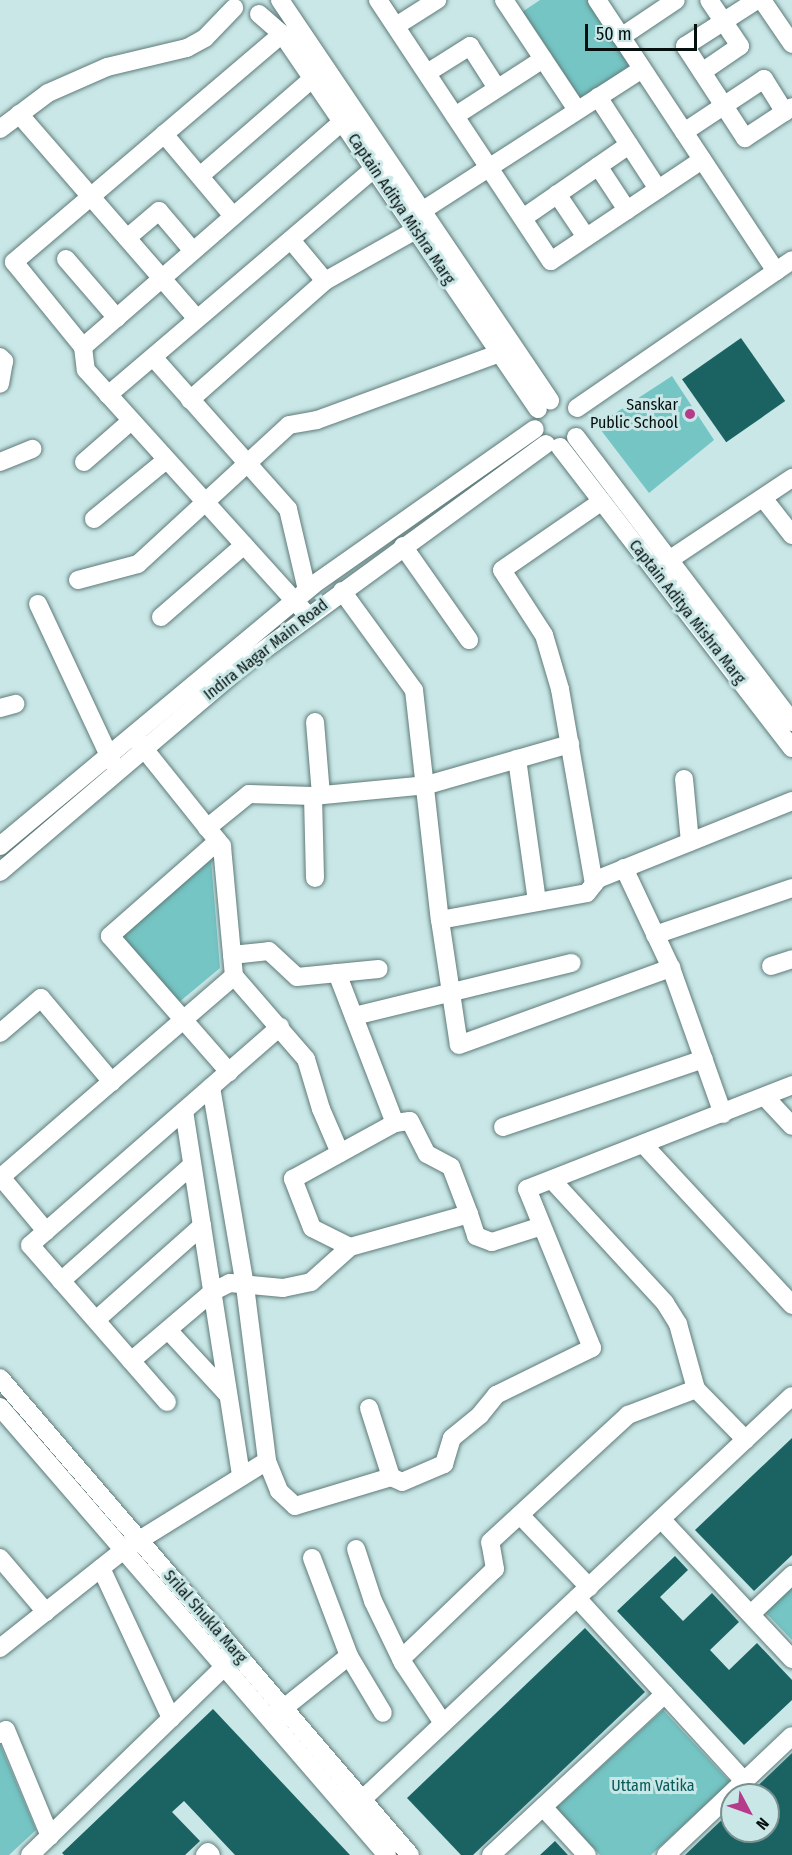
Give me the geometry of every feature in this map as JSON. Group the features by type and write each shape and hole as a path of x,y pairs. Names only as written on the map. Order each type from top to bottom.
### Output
{"street":[{"path":"0,129 48,93 107,68 187,48 205,38 232,4 249,15 259,14 274,0"},
{"name":"Captain Aditya Mishra Marg","path":"280,0 500,353 544,404"},
{"path":"378,0 551,261 702,160"},
{"path":"396,26 436,0"},
{"path":"597,0 776,271"},
{"path":"702,72 740,46 709,0"},
{"path":"684,132 724,106 764,79 788,110 745,138 724,106 685,46 757,0"},
{"path":"762,0 792,44"},
{"path":"511,3 543,59 578,110"},
{"path":"621,37 665,3"},
{"name":"Captain Aditya Mishra Marg","path":"259,14 282,34 374,169 419,220 544,404"},
{"path":"282,34 14,262 83,348 86,370 244,545 301,595"},
{"path":"427,74 470,46 497,88"},
{"path":"455,116 543,59"},
{"path":"190,400 325,281 419,220 489,167 642,69"},
{"path":"200,176 313,78"},
{"path":"598,97 658,189"},
{"path":"19,114 197,319"},
{"path":"83,348 342,122"},
{"path":"164,134 234,216"},
{"path":"523,218 629,146"},
{"path":"598,166 627,210"},
{"path":"108,395 374,169"},
{"path":"557,194 586,237"},
{"path":"127,238 159,211 193,251"},
{"path":"291,240 325,281"},
{"path":"66,259 117,318"},
{"path":"577,408 792,260"},
{"path":"78,580 138,564 289,425 316,420 500,353"},
{"path":"0,357 4,361 0,384"},
{"path":"153,357 288,509 301,595 308,616"},
{"path":"567,400 577,408 582,425 576,437 553,445 535,429 544,404 567,400"},
{"path":"84,462 131,421"},
{"name":"Indira Nagar Main Road","path":"0,846 301,595 535,429"},
{"name":"Captain Aditya Mishra Marg","path":"576,437 792,722"},
{"name":"Captain Aditya Mishra Marg","path":"553,445 602,501 792,748"},
{"name":"Indira Nagar Main Road","path":"0,872 243,665 403,546 553,445"},
{"path":"0,462 32,449"},
{"path":"94,519 166,460"},
{"path":"669,560 792,478"},
{"path":"763,498 792,535"},
{"path":"594,884 560,689 544,635 502,570 602,501"},
{"path":"161,617 244,545"},
{"path":"403,546 469,640"},
{"path":"342,591 414,690 428,785 440,920 459,1045 671,968"},
{"path":"38,604 109,753 116,773"},
{"path":"315,722 317,796 315,878"},
{"path":"132,734 222,846 234,976 306,1059 321,1109 340,1153"},
{"path":"229,1072 110,936 213,835 249,794 317,796 428,785 570,744"},
{"path":"517,759 537,902"},
{"path":"684,779 690,842"},
{"path":"440,920 587,893 594,884 624,868 792,801"},
{"path":"624,868 671,968 723,1114"},
{"path":"655,935 792,888"},
{"path":"232,955 269,951 297,977 379,969"},
{"path":"771,966 792,959"},
{"path":"354,1016 572,963"},
{"path":"337,973 395,1123"},
{"path":"46,1231 0,1177 234,976"},
{"path":"0,1033 41,998 112,1082"},
{"path":"167,1402 30,1245 280,1027"},
{"path":"502,1127 704,1059"},
{"path":"211,1087 244,1286 267,1461 279,1491 295,1506 391,1477 402,1482 444,1464 452,1438 480,1415 496,1395 592,1347 527,1190 766,1098 792,1085"},
{"path":"766,1098 792,1126"},
{"path":"184,1111 241,1477"},
{"path":"350,1247 312,1228 293,1179 395,1123 411,1121 427,1154 451,1167 476,1236 492,1242 542,1226"},
{"path":"644,1145 792,1305"},
{"path":"61,1281 192,1165"},
{"path":"552,1180 665,1303 678,1324 696,1389 746,1440"},
{"path":"131,1361 212,1292 230,1283 282,1288 310,1282 350,1247 469,1214"},
{"path":"96,1320 202,1226"},
{"path":"168,1330 228,1395"},
{"name":"Srilal Shukla Marg","path":"0,1378 132,1545 277,1714 356,1805 410,1855"},
{"path":"401,1659 495,1569 490,1542 628,1415 696,1389"},
{"path":"356,1805 792,1396"},
{"name":"Srilal Shukla Marg","path":"0,1407 132,1545"},
{"path":"369,1408 391,1477"},
{"path":"0,1648 132,1545 267,1461"},
{"path":"520,1515 665,1694 744,1781"},
{"path":"661,1519 792,1659"},
{"path":"356,1549 373,1601 401,1659 443,1723"},
{"path":"312,1558 349,1656 383,1713"},
{"path":"3,1567 46,1611"},
{"path":"101,1568 171,1718"},
{"path":"751,1614 792,1575"},
{"path":"277,1714 349,1656"},
{"path":"31,1855 231,1660"},
{"path":"491,1855 665,1694"},
{"path":"0,1734 6,1730 50,1836"},
{"path":"666,1855 792,1736"},
{"name":"Srilal Shukla Marg","path":"356,1805 387,1855"},
{"path":"543,1807 587,1855"},
{"path":"205,1855 208,1852 211,1855"}],"green space":[{"path":"540,0 589,0 632,65 580,100 522,12"},
{"path":"672,376 714,440 649,493 597,425"},
{"path":"211,860 220,968 178,1003 121,935"},
{"path":"792,1586 792,1640 765,1612"},
{"name":"Uttam Vatika","path":"663,1710 730,1782 720,1783 720,1791 651,1855 600,1855 556,1808"},
{"path":"0,1744 36,1830 9,1855 0,1855"}],"building":[{"path":"741,338 785,401 726,442 682,379"},
{"path":"792,1438 792,1555 754,1591 695,1530"},
{"path":"675,1556 688,1570 660,1597 683,1621 712,1593 739,1622 710,1650 729,1670 757,1643 792,1680 792,1700 744,1745 617,1611"},
{"path":"585,1628 645,1692 473,1855 461,1855 407,1798"},
{"path":"213,1709 350,1855 235,1855 184,1801 172,1812 200,1841 185,1855 64,1855 62,1853"},
{"path":"792,1753 792,1855 685,1855 720,1821 720,1843 780,1843 780,1783 761,1783"},
{"path":"555,1841 568,1855 540,1855"}],"place":[{"name":"Sanskar Public School","path":"690,414"}]}
